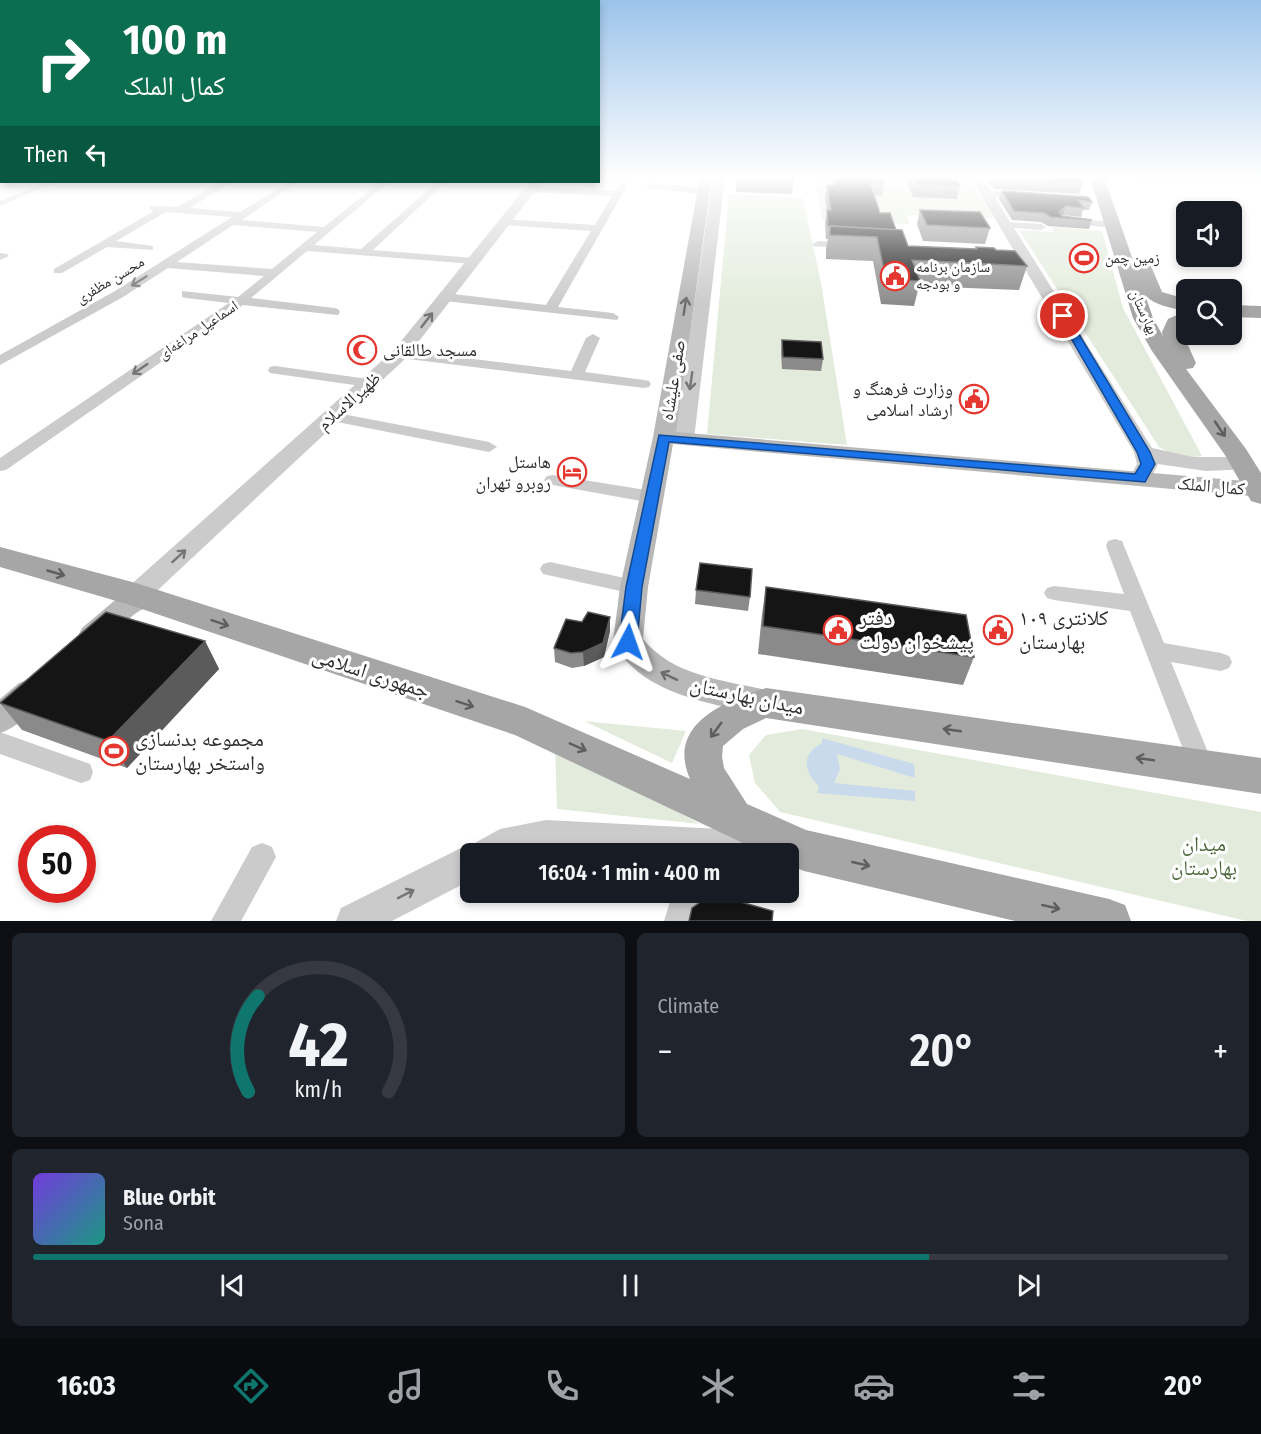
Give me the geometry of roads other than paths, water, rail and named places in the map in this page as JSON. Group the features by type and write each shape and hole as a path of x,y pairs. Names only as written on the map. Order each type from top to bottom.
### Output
{"main road":[{"name":"صفی علیشاه","path":"634,652 628,642 628,629 634,587 652,497 674,439 705,220"},
{"name":"بهارستان","path":"1108,220 1143,318 1162,351 1202,403 1244,464 1259,492"},
{"name":"بهارستان","path":"1127,220 1151,292 1163,299 1176,302"},
{"path":"1242,311 1261,312"},
{"name":"بهارستان","path":"1176,322 1172,332 1176,341"},
{"name":"بهارستان","path":"1177,345 1202,403"},
{"name":"کمال الملک","path":"674,439 1140,479 1259,492"},
{"name":"جمهوری اسلامی","path":"0,557 140,597 525,723 732,816"},
{"path":"0,725 61,664 121,609 140,597"},
{"name":"میدان بهارستان","path":"634,652 658,671 679,681 766,703 1261,776"},
{"path":"766,703 744,710 720,723 703,750 705,770 732,816 777,843"},
{"path":"799,855 1109,921"}],"street":[{"path":"73,274 58,271 144,220"},
{"name":"محسن مظفری","path":"0,361 119,294 234,220"},
{"name":"اسماعیل مراغه‌ای","path":"0,466 240,301 339,220"},
{"path":"363,252 399,220"},
{"path":"550,309 603,220"},
{"path":"1004,220 1020,255 1144,452 1148,464 1140,479"},
{"path":"1063,220 1111,225"},
{"path":"231,222 327,230"},
{"path":"504,222 598,228"},
{"name":"ظهیرالاسلام","path":"140,597 400,354 504,222"},
{"path":"1007,225 1041,227"},
{"path":"103,243 149,248"},
{"path":"818,244 864,246"},
{"path":"305,248 474,261"},
{"path":"166,264 274,273"},
{"path":"186,294 334,312"},
{"path":"445,297 613,317"},
{"path":"576,376 593,338"},
{"path":"400,354 644,384"},
{"path":"275,370 368,383"},
{"path":"332,417 489,447"},
{"path":"1144,452 1168,460 1211,465 1244,464"},
{"path":"553,480 652,497"},
{"path":"1115,546 1202,768"},
{"path":"550,569 634,587"},
{"path":"1054,592 1138,604"},
{"path":"1156,650 1221,662"},
{"path":"0,725 81,772"},
{"path":"515,843 546,837 634,843"},
{"path":"225,921 262,857"},
{"path":"354,921 460,867"},
{"path":"678,921 682,905 686,903"}],"water":[{"path":"822,738 914,764 915,778 837,754 840,769 834,783 915,791 915,801 817,793 819,786 807,769 807,763 810,752 822,743"}],"place":[{"name":"زمین چمن","path":"1084,258"},
{"name":"سازمان برنامه و بودجه","path":"895,276"},
{"name":"مسجد طالقانی","path":"362,350"},
{"name":"وزارت فرهنگ و ارشاد اسلامی","path":"974,399"},
{"name":"هاستل روبرو تهران","path":"572,472"},
{"name":"دفتر پیشخوان دولت","path":"838,630"},
{"name":"کلانتری ۱۰۹ بهارستان","path":"998,630"},
{"name":"مجموعه بدنسازی واستخر بهارستان","path":"114,751"}]}
